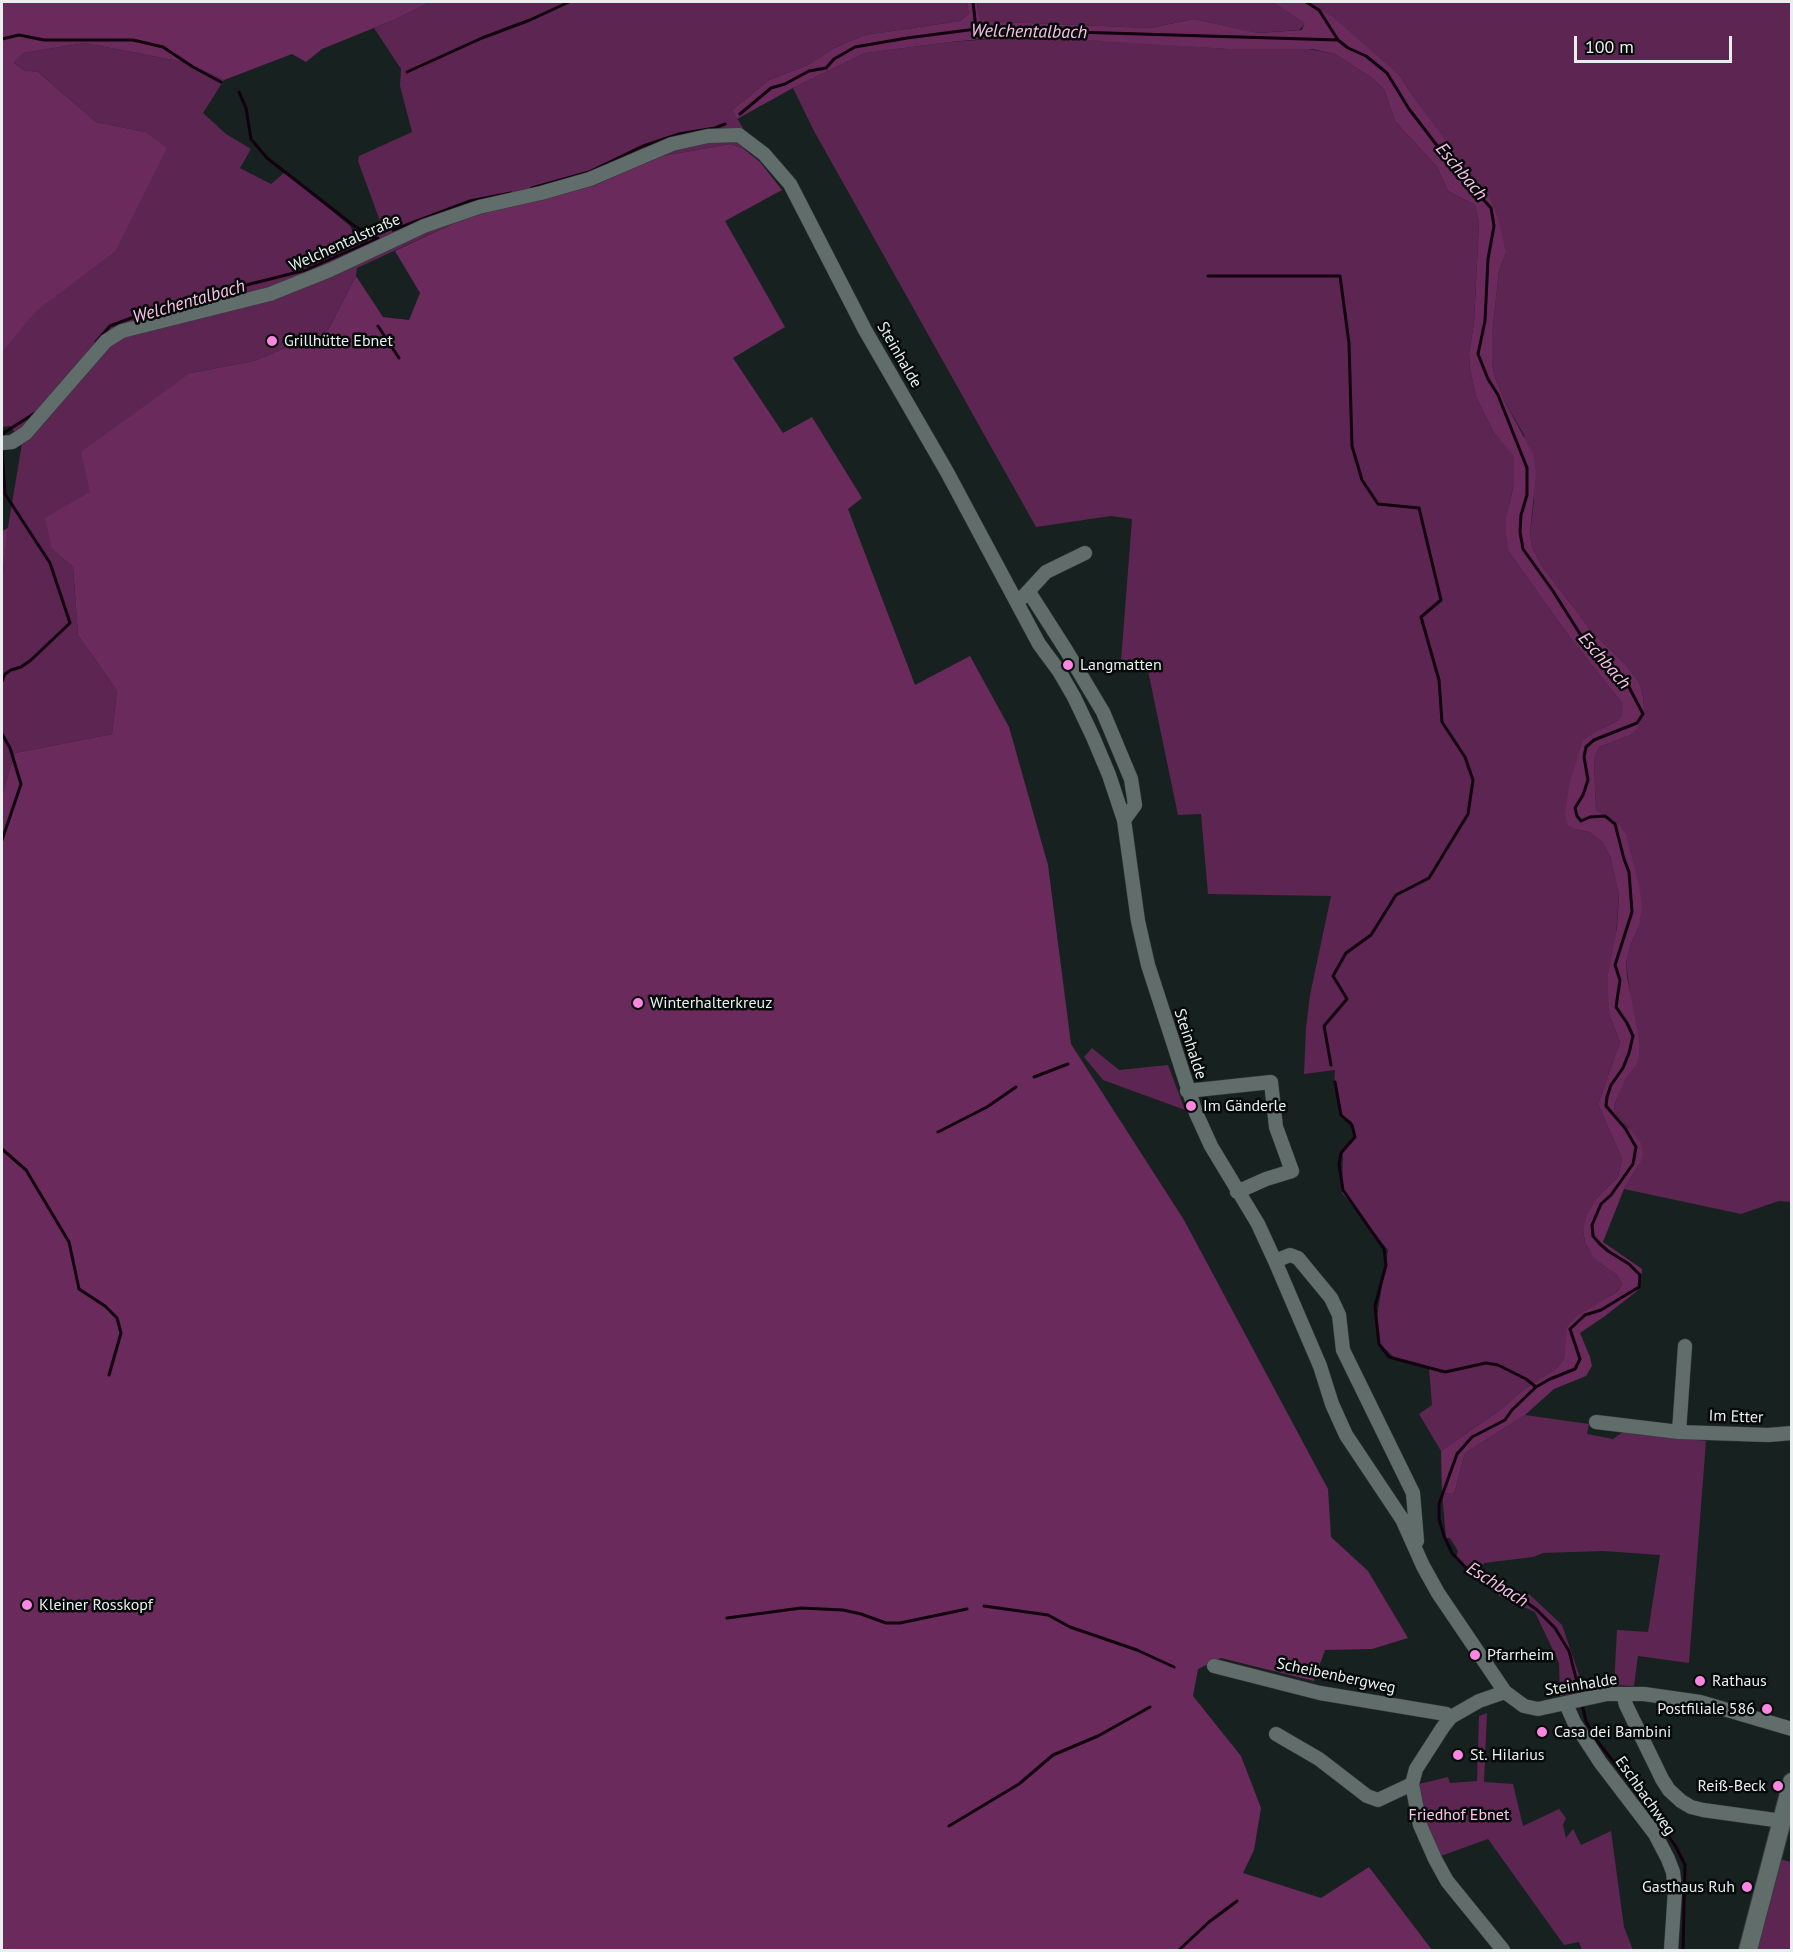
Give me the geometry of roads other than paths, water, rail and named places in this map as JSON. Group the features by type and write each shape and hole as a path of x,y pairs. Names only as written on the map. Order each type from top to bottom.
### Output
{"main road":[{"path":"1748,1950 1790,1792"}],"street":[{"name":"Welchentalstraße","path":"5,443 26,433 106,341 122,331 270,294 330,270 424,226 479,207 590,179 672,144 708,136 739,135"},
{"name":"Steinhalde","path":"739,135 764,154 790,184 865,330 947,472 1039,644 1059,671 1079,707 1109,775 1124,820 1138,921 1148,965 1187,1091 1211,1146 1258,1224 1320,1366 1332,1404 1346,1435 1402,1519 1438,1593 1505,1692 1524,1706 1538,1709 1607,1694 1668,1696 1700,1702 1791,1730"},
{"path":"1016,603 1046,572 1085,553"},
{"name":"Steinhalde","path":"1029,592 1102,712 1131,778 1135,805 1124,820"},
{"path":"1187,1091 1271,1082 1276,1127 1292,1171 1266,1179 1237,1192"},
{"name":"Steinhalde","path":"1275,1261 1290,1255 1298,1258 1331,1298 1339,1315 1343,1350 1413,1493 1417,1552"},
{"path":"1679,1432 1685,1346"},
{"name":"Im Etter","path":"1596,1422 1679,1432 1768,1435 1791,1433"},
{"name":"Scheibenbergweg","path":"1214,1666 1320,1693 1446,1714 1451,1717"},
{"path":"1503,1950 1447,1881 1420,1825 1412,1784 1416,1769 1451,1717 1479,1701 1505,1692"},
{"path":"1623,1694 1626,1705 1662,1779 1669,1790 1681,1801 1703,1810 1782,1821"},
{"name":"Eschbachweg","path":"1569,1703 1574,1722 1600,1762 1655,1834 1668,1859 1673,1872 1675,1890 1671,1950"},
{"path":"1276,1734 1318,1759 1367,1796 1377,1800 1412,1784"}],"waterway":[{"path":"407,72 569,2"},
{"path":"973,2 976,29"},
{"name":"Eschbach","path":"1306,2 1319,10 1338,40 1348,48 1366,56 1387,73 1409,109 1452,165 1491,208 1494,226 1488,259 1485,321 1478,354 1488,379 1498,395 1527,468 1527,495 1521,515 1520,532 1523,549 1592,653 1629,687 1643,714 1637,723 1594,740 1586,747 1584,757 1588,780 1575,808 1581,821 1590,817 1605,816 1615,824 1629,872 1632,912 1615,965 1620,980 1616,1007 1633,1036 1623,1068 1611,1085 1606,1106 1625,1128 1636,1147 1633,1164 1611,1195 1601,1204 1592,1225 1593,1236 1600,1244 1629,1264 1640,1275 1639,1287 1601,1310 1585,1315 1570,1329 1580,1359 1575,1369 1536,1387 1505,1420 1472,1437 1457,1454 1439,1504 1439,1519 1452,1553 1469,1571 1526,1602 1555,1628 1569,1651 1580,1694"},
{"name":"Welchentalbach","path":"740,114 771,88 785,84 809,71 826,68 834,59 855,47 976,29 1338,40"},
{"path":"2,39 19,35 44,40 133,40 163,47 221,82"},
{"path":"239,92 246,108 251,139 267,158 353,225 377,239"},
{"name":"Welchentalbach","path":"532,188 589,172 643,146 679,134 725,124"},
{"name":"Welchentalbach","path":"393,230 470,201 511,193"},
{"name":"Welchentalbach","path":"96,342 110,326 163,306 306,270 378,238"},
{"path":"1208,276 1340,276 1349,343 1352,446 1362,480 1378,504 1419,508 1441,600 1421,617 1439,680 1442,722 1465,757 1473,780 1468,814 1429,878 1396,895 1371,935 1346,953 1333,976 1347,999 1324,1026 1331,1065"},
{"path":"378,326 399,358"},
{"name":"Welchentalbach","path":"2,434 35,413"},
{"path":"2,448 5,494 50,563 70,623 31,660 5,674 2,681"},
{"path":"2,734 10,748 21,784 2,840"},
{"path":"1034,1077 1068,1064"},
{"path":"1335,1082 1341,1115 1352,1125 1355,1137 1341,1153 1339,1164 1343,1190 1384,1249 1386,1265 1375,1306 1379,1344 1389,1357 1445,1372 1486,1363 1498,1365 1526,1379 1536,1387"},
{"path":"938,1132 987,1107 1016,1087"},
{"path":"2,1149 26,1170 69,1242 79,1289 105,1306 117,1318 121,1333 109,1375"},
{"path":"984,1606 1048,1615 1070,1627 1137,1650 1174,1667"},
{"path":"727,1618 801,1608 843,1610 886,1623 900,1623 967,1609"},
{"name":"Eschbach","path":"1582,1704 1586,1721 1595,1738 1649,1808 1676,1847 1685,1865 1683,1950"},
{"path":"949,1826 1019,1784 1053,1755 1098,1736 1150,1707"},
{"path":"1179,1950 1209,1922 1237,1901"}],"place":[{"name":"Grillhütte Ebnet","path":"272,341"},
{"name":"Langmatten","path":"1068,665"},
{"name":"Winterhalterkreuz","path":"638,1003"},
{"name":"Im Gänderle","path":"1191,1106"},
{"name":"Kleiner Rosskopf","path":"27,1605"},
{"name":"Pfarrheim","path":"1475,1655"},
{"name":"Rathaus","path":"1700,1681"},
{"name":"Postfiliale 586","path":"1767,1709"},
{"name":"Casa dei Bambini","path":"1542,1732"},
{"name":"St. Hilarius","path":"1458,1755"},
{"name":"Reiß-Beck","path":"1778,1786"},
{"name":"Gasthaus Ruh","path":"1747,1887"}],"park label":[{"name":"Friedhof Ebnet","path":"1459,1815"}]}
